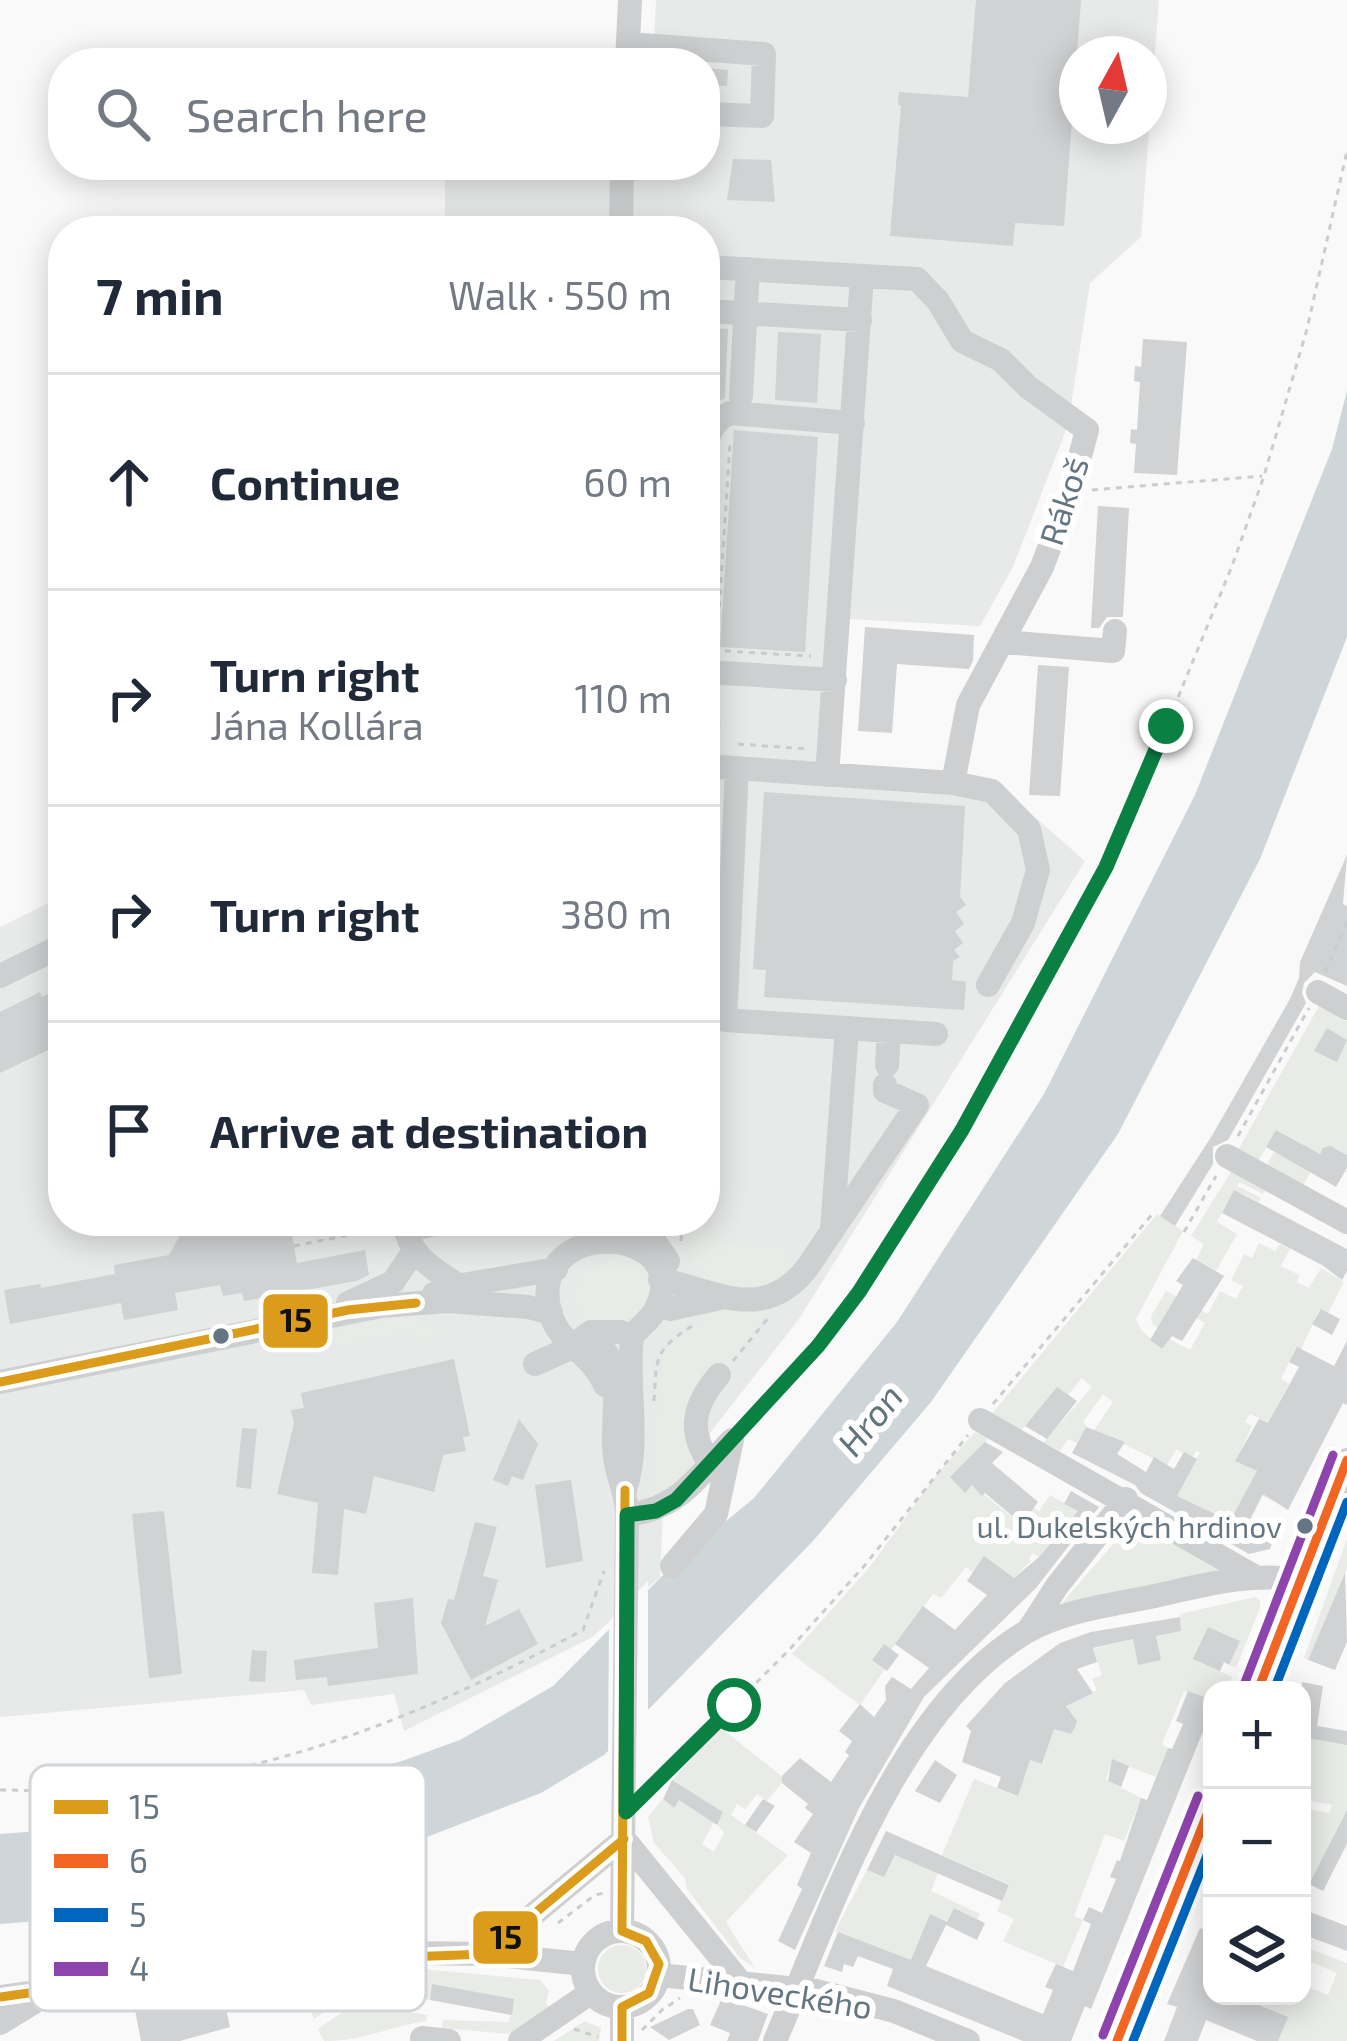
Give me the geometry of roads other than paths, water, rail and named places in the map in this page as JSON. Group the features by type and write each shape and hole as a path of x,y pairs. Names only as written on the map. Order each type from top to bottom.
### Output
{"street":[{"path":"628,48 630,0"},
{"path":"720,54 764,54 762,116 720,115"},
{"path":"621,216 622,180"},
{"path":"720,267 862,276 829,668 827,775"},
{"path":"741,396 748,268"},
{"name":"Rákoš","path":"862,276 917,279 962,341 1001,360 1028,387 1087,430 1071,491 1042,567 968,705 953,783"},
{"path":"720,312 860,320"},
{"path":"720,418 730,413 853,423"},
{"path":"1003,643 1062,656 1113,651 1115,631"},
{"path":"720,672 829,668"},
{"path":"936,1034 725,1020 722,757 827,775 953,783 992,791 1029,829 1038,870 1023,923 988,985"},
{"path":"0,976 48,952"},
{"path":"1318,992 1347,1008"},
{"path":"832,1230 847,1028"},
{"path":"637,1338 670,1309 771,1296 799,1278 917,1105 885,1091 890,1031"},
{"path":"1227,1156 1347,1222"},
{"path":"0,1382 327,1314 454,1294 556,1269 575,1249 599,1236"},
{"path":"568,1325 567,1274 601,1251 606,1236"},
{"path":"617,1236 652,1259 667,1280 712,1300"},
{"path":"638,1236 640,1249"},
{"path":"652,1236 667,1280 670,1309"},
{"path":"409,1238 454,1294"},
{"path":"409,1238 420,1277 409,1303"},
{"path":"327,1314 393,1282 409,1238"},
{"path":"556,1269 568,1325"},
{"path":"622,1931 624,1839 635,1790 626,1503 643,1414 630,1400 637,1338 667,1280"},
{"path":"454,1294 505,1292 568,1325 614,1369 616,1466 626,1503"},
{"path":"568,1325 637,1338"},
{"path":"710,1463 696,1413 700,1396 719,1375"},
{"path":"980,1420 1126,1499 1252,1575"},
{"path":"626,1503 656,1511 676,1500 732,1440 716,1514 672,1565"},
{"path":"1262,1681 1304,1580 1335,1527 1347,1460"},
{"path":"1028,1631 1126,1499"},
{"path":"775,2041 870,1821 900,1766 956,1695 999,1652 1028,1631 1091,1610 1252,1575 1304,1580"},
{"path":"1117,2041 1203,1825"},
{"path":"486,1954 624,1839"},
{"path":"624,1839 741,1983"},
{"path":"622,1931 650,1945 659,1964 650,1994 622,2008 590,1993 583,1964 596,1940 622,1931"},
{"path":"426,1954 486,1954 583,1964"},
{"name":"Lihoveckého","path":"658,1975 797,1989 863,2001 968,2041"},
{"path":"0,1997 30,1992"},
{"path":"520,2041 590,1993"},
{"path":"0,2024 30,2006"},
{"path":"622,2008 629,2038"},
{"path":"422,2038 449,2041"}],"water":[{"name":"Hron","path":"1347,391 1347,637 1260,859 1118,1134 931,1402 813,1541 604,1755 541,1793 426,1837 426,1765 388,1765 460,1740 553,1686 672,1566 754,1498 897,1322 1044,1094 1195,795 1332,449"},
{"path":"30,1832 30,1922 0,1924 0,1834"}],"place":[{"name":"ul. Dukelských hrdinov","path":"1305,1526"}]}
